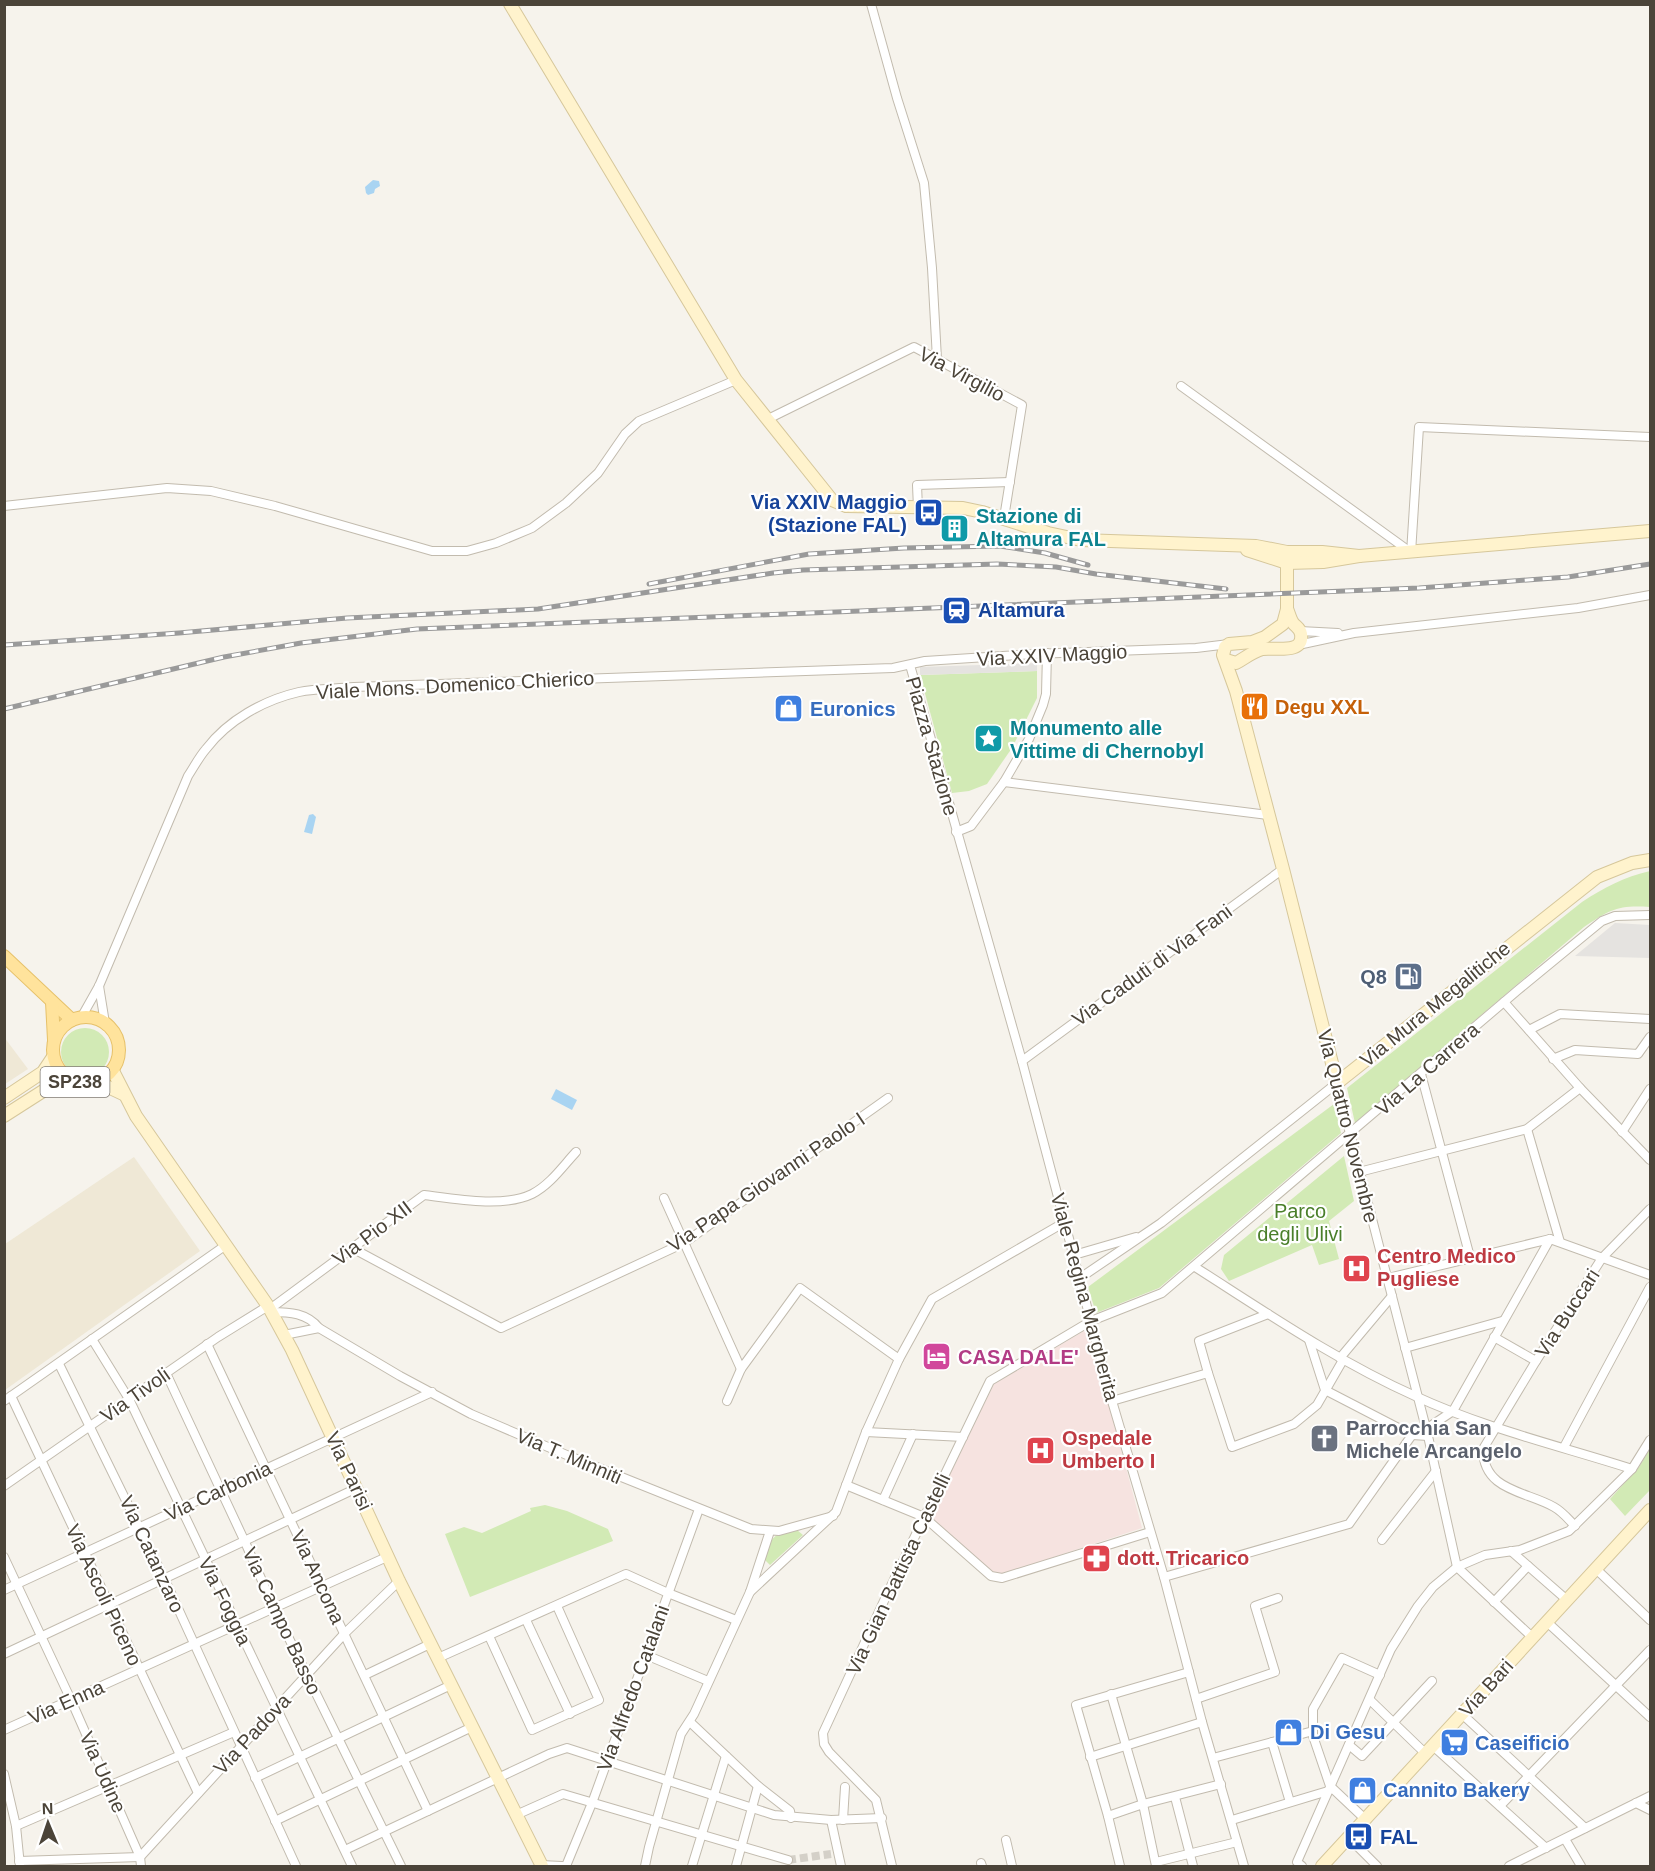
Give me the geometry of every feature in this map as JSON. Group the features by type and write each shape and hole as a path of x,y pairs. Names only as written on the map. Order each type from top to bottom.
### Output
{"main road":[{"path":"510,4 736,380 832,500 846,506 963,508 1080,540 1256,546 1287,557"},
{"path":"1268,558 1287,557 1323,562 1359,556 1650,531"},
{"path":"1225,545 1255,552 1268,558 1278,566 1287,579"},
{"path":"1242,659 1262,649 1291,649 1298,645 1301,637 1288,627 1287,557"},
{"path":"1282,648 1275,638 1288,627"},
{"path":"1229,650 1288,627"},
{"path":"1229,650 1244,650 1242,659"},
{"name":"Via Quattro Novembre","path":"1229,650 1236,691 1336,1083"},
{"name":"Via Quattro Novembre","path":"1236,691 1237,675 1242,659"},
{"name":"Via Mura Megalitiche","path":"1336,1083 1597,877 1632,863 1650,860"},
{"path":"4,956 52,1002 76,1019 98,1019 105,1023"},
{"path":"52,1002 54,1040"},
{"name":"SP238","path":"76,1019 61,1028 54,1040 53,1057 59,1070 74,1082 106,1086 123,1094"},
{"name":"SP238","path":"89,1084 102,1080 113,1071 119,1057 120,1049 116,1034 105,1023"},
{"path":"4,1098 43,1072 53,1057"},
{"name":"Via Parisi","path":"113,1071 136,1116 270,1309 334,1438 399,1581 542,1866"},
{"path":"4,1116 54,1084 68,1078"},
{"name":"Via Bari","path":"1322,1866 1650,1510"}],"street":[{"path":"871,4 924,183 937,359"},
{"name":"Via Virgilio","path":"768,419 914,347 1022,405 1004,518"},
{"path":"4,506 167,488 211,491 275,506 432,551 467,551 496,543 532,528 566,503 598,473 625,434 639,421 736,380"},
{"path":"1181,386 1411,553"},
{"path":"1411,553 1419,427 1650,437"},
{"path":"918,508 917,485 1010,483"},
{"path":"1298,645 1354,633 1578,608 1650,596"},
{"path":"1288,627 1354,633"},
{"name":"Via XXIV Maggio","path":"910,665 1047,653 1196,648 1229,650"},
{"name":"Piazza Stazione","path":"910,665 956,832 971,826 1004,782 1029,739 1046,694 1047,653"},
{"name":"Viale Mons. Domenico Chierico","path":"76,1019 99,986 188,776 206,748 226,729 247,713 269,702 300,692 354,687 893,668 910,665"},
{"path":"1004,782 1268,815"},
{"name":"Viale Regina Margherita","path":"956,832 1022,1061 1112,1401 1164,1577 1202,1722 1244,1866"},
{"name":"Via Caduti di Via Fani","path":"1022,1061 1283,869"},
{"name":"Via La Carrera","path":"1091,1321 1162,1293 1602,921 1615,916 1650,915"},
{"path":"99,986 105,1023"},
{"path":"1504,1002 1553,1059 1650,1160"},
{"path":"1529,1030 1560,1014 1650,1019"},
{"path":"1553,1059 1575,1050 1638,1054 1650,1037"},
{"path":"1421,1074 1470,1257"},
{"name":"Via Quattro Novembre","path":"1336,1083 1427,1433 1457,1568"},
{"name":"Via Mura Megalitiche","path":"1080,1278 1145,1234 1336,1083"},
{"path":"1359,1172 1527,1129 1581,1088"},
{"path":"1622,1132 1650,1089"},
{"name":"Via Papa Giovanni Paolo I","path":"352,1248 501,1328 684,1243 888,1098"},
{"path":"1527,1129 1560,1242"},
{"name":"Via Pio XII","path":"270,1309 424,1195 484,1201 512,1199 531,1194 550,1180 576,1152"},
{"path":"664,1198 741,1369"},
{"name":"Via Buccari","path":"1575,1526 1553,1506 1505,1487 1496,1481 1484,1466 1483,1449 1602,1258 1650,1209"},
{"path":"750,1592 833,1516 866,1432 899,1359 932,1299 1065,1222"},
{"path":"1074,1255 1145,1234"},
{"path":"1309,1340 1325,1390 1412,1435 1427,1433 1453,1411 1550,1239"},
{"path":"1388,1278 1550,1239 1650,1275"},
{"path":"8,1398 226,1245"},
{"path":"1195,1267 1341,1359 1418,1397 1496,1427 1632,1469"},
{"path":"1564,1447 1650,1287"},
{"path":"728,1401 741,1369 800,1288 899,1359"},
{"path":"1268,1314 1199,1341 1232,1446 1294,1424 1317,1405 1341,1359 1392,1296"},
{"name":"Via T. Minniti","path":"270,1309 296,1313 314,1322 320,1328 400,1376 471,1414 751,1529 770,1531 795,1527 833,1516"},
{"name":"Via Tivoli","path":"4,1486 207,1344 270,1309"},
{"name":"Via Gian Battista Castelli","path":"892,1866 876,1800 829,1752 824,1744 823,1733 990,1381 1091,1321"},
{"path":"1405,1348 1502,1321"},
{"path":"284,1335 320,1328"},
{"path":"1494,1336 1536,1361"},
{"name":"Via Foggia","path":"92,1339 129,1399 352,1866"},
{"name":"Via Ancona","path":"207,1344 428,1811"},
{"name":"Via Catanzaro","path":"59,1364 140,1527 296,1866"},
{"name":"Via Campo Basso","path":"166,1373 274,1608 401,1866"},
{"path":"1112,1401 1208,1373"},
{"name":"Via Carbonia","path":"4,1590 432,1392"},
{"name":"Via Ascoli Piceno","path":"8,1398 86,1552 198,1793"},
{"path":"866,1432 963,1437"},
{"path":"882,1500 913,1434"},
{"path":"1164,1577 1349,1524 1412,1435"},
{"path":"1300,1864 1329,1789 1391,1649 1433,1587 1457,1568 1485,1555 1548,1541 1569,1531 1632,1469 1650,1440"},
{"path":"1382,1540 1436,1471"},
{"path":"846,1485 924,1517 991,1576 1002,1578 1150,1532"},
{"path":"4,1654 357,1488"},
{"name":"Via Alfredo Catalani","path":"564,1866 592,1803 699,1509"},
{"path":"645,1866 681,1734 690,1722 750,1592 770,1531"},
{"path":"1511,1551 1567,1600"},
{"name":"Via Enna","path":"4,1730 389,1556"},
{"name":"Via Udine","path":"4,1557 71,1700 140,1857"},
{"path":"1494,1602 1528,1566"},
{"path":"1457,1568 1532,1637"},
{"path":"1596,1569 1650,1620"},
{"path":"438,1658 626,1575 736,1620"},
{"name":"Via Padova","path":"140,1857 345,1633 399,1581"},
{"path":"1196,1699 1275,1672 1255,1606 1278,1598"},
{"path":"489,1636 532,1730 570,1714 599,1700 558,1606"},
{"path":"526,1620 570,1714"},
{"path":"1547,1622 1650,1717"},
{"path":"365,1675 430,1644"},
{"path":"1500,1806 1650,1650"},
{"path":"646,1654 708,1681"},
{"path":"1365,1819 1329,1789 1312,1731 1313,1709 1342,1658 1380,1676"},
{"path":"1120,1866 1076,1705 1189,1672"},
{"path":"1349,1745 1362,1756 1432,1681"},
{"path":"255,1778 451,1685"},
{"path":"1111,1694 1143,1804 1156,1864 1237,1842"},
{"path":"1370,1700 1394,1723 1500,1806 1546,1848"},
{"path":"1462,1714 1585,1828"},
{"path":"690,1722 758,1786 790,1811 791,1818"},
{"path":"1090,1757 1202,1722"},
{"path":"275,1821 472,1727"},
{"path":"1213,1758 1312,1731"},
{"path":"16,1826 234,1732"},
{"path":"1272,1742 1290,1802"},
{"path":"345,1850 549,1754 567,1748 752,1809 791,1818 843,1820 882,1818"},
{"path":"692,1866 726,1756"},
{"path":"4,1774 16,1826 20,1864 140,1857 141,1866"},
{"path":"1108,1816 1143,1804 1221,1784"},
{"path":"736,1866 758,1786"},
{"path":"843,1820 845,1787"},
{"path":"1232,1820 1329,1789"},
{"path":"516,1815 563,1794 788,1860"},
{"path":"1509,1866 1650,1796"},
{"path":"1175,1797 1193,1866"},
{"path":"1636,1803 1650,1810"},
{"path":"831,1820 835,1853 841,1866"},
{"path":"1348,1837 1377,1866"},
{"path":"1565,1839 1579,1866"},
{"path":"1006,1840 1011,1866"},
{"path":"542,1866 564,1866"}],"shaded area":[{"path":"1037,663 1037,671 920,675 920,667"},
{"path":"1615,923 1650,925 1650,958 1575,956"},
{"path":"4,1037 28,1069 5,1084 4,1084"},
{"path":"134,1157 200,1251 5,1390 5,1244"},
{"name":"Ospedale Umberto I","path":"1089,1328 1142,1528 1002,1574 993,1573 927,1516 994,1384"}],"green space":[{"path":"1037,671 1037,698 1012,748 987,784 969,791 952,793 920,675"},
{"path":"1650,871 1650,907 1615,909 1584,927 1355,1123 1347,1088 1582,902 1615,883"},
{"path":"85,1028 102,1035 109,1052 102,1069 85,1076 68,1069 61,1052 68,1035"},
{"path":"1334,1104 1341,1133 1159,1288 1096,1313 1088,1287"},
{"name":"Parco degli Ulivi","path":"1344,1156 1354,1201 1329,1221 1339,1259 1319,1265 1312,1245 1229,1281 1221,1269 1224,1255"},
{"path":"1650,1449 1650,1490 1625,1516 1610,1499 1639,1467"},
{"path":"545,1505 567,1511 608,1529 613,1541 470,1597 445,1534 464,1527 482,1533 531,1511 530,1508"},
{"path":"797,1530 803,1535 770,1565 764,1559 774,1537"}],"water":[{"path":"373,180 379,181 380,186 375,189 374,193 368,195 365,187"},
{"path":"313,814 316,817 312,834 304,832 309,815"},
{"path":"556,1089 577,1100 572,1110 551,1099"}],"tunnel":[{"path":"788,1860 831,1854"}],"railway":[{"path":"649,584 809,554 904,548 1000,546 1045,553 1088,565"},
{"path":"4,645 347,618 538,609 803,570 997,564 1056,567 1096,574 1226,589"},
{"path":"4,709 224,657 301,643 417,629 1419,588 1568,577 1650,564"}],"place":[{"name":"Via XXIV Maggio (Stazione FAL)","path":"928,513"},
{"name":"Stazione di Altamura FAL","path":"955,528"},
{"name":"Altamura","path":"957,610"},
{"name":"Degu XXL","path":"1254,707"},
{"name":"Euronics","path":"789,709"},
{"name":"Monumento alle Vittime di Chernobyl","path":"989,739"},
{"name":"Q8","path":"1408,977"},
{"name":"Centro Medico Pugliese","path":"1356,1268"},
{"name":"CASA DALE'","path":"937,1357"},
{"name":"Parrocchia San Michele Arcangelo","path":"1325,1439"},
{"name":"Ospedale Umberto I","path":"1041,1450"},
{"name":"dott. Tricarico","path":"1096,1558"},
{"name":"Di Gesu","path":"1289,1732"},
{"name":"Caseificio","path":"1454,1743"},
{"name":"Cannito Bakery","path":"1362,1790"},
{"name":"FAL","path":"1359,1837"}]}
